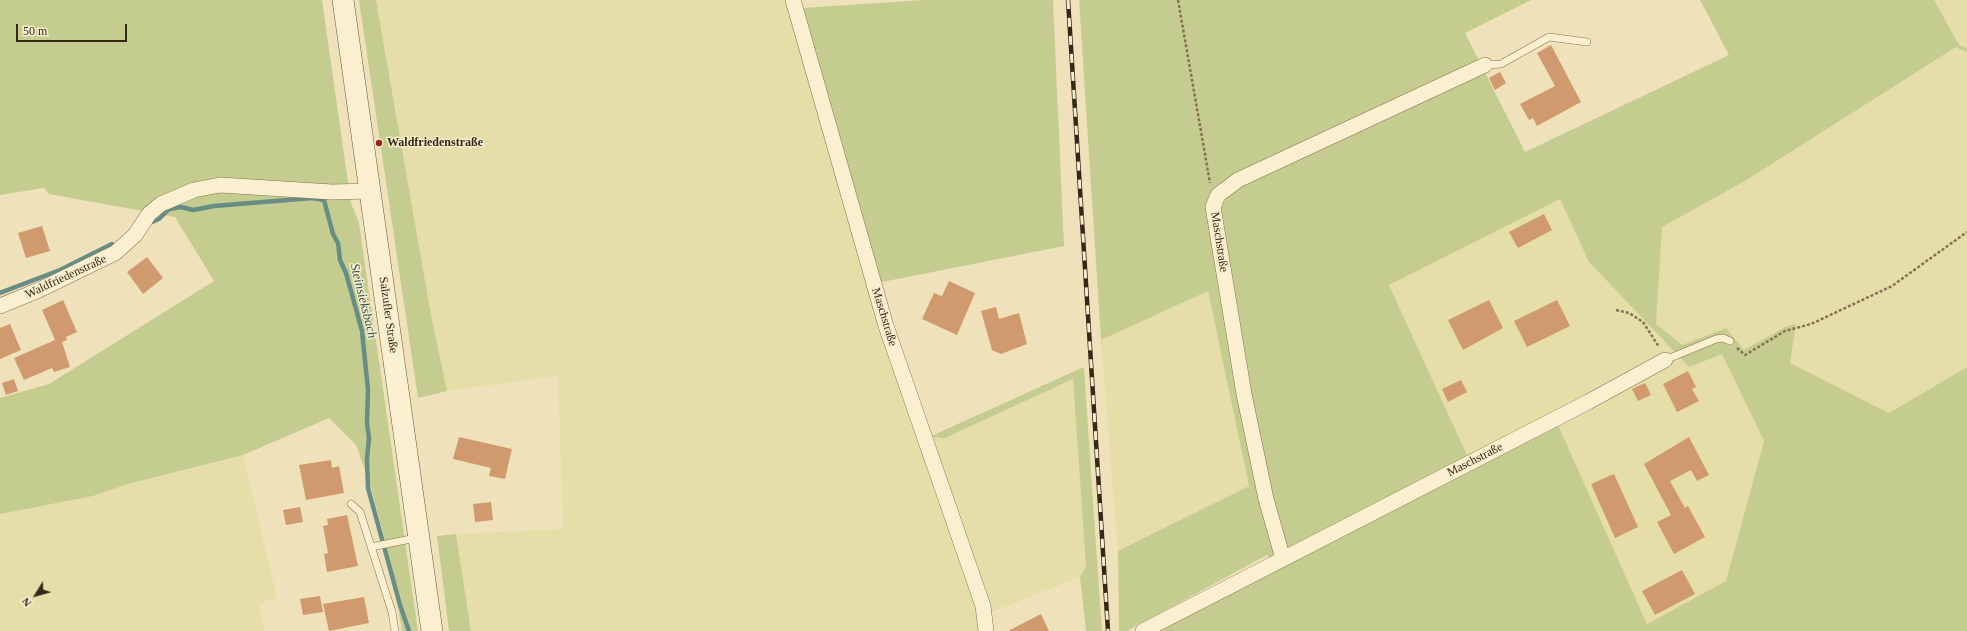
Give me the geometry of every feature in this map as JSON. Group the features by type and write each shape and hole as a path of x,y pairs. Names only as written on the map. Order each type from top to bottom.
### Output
{"main road":[{"name":"Salzufler Straße","path":"343,0 420,537 432,631"}],"street":[{"name":"Maschstraße","path":"793,0 886,326 983,606 986,631"},
{"name":"Maschstraße","path":"1283,559 1266,499 1244,394 1213,207 1218,194 1238,180 1485,65"},
{"name":"Waldfriedenstraße","path":"0,306 54,284 115,254 135,235 149,214 161,204 194,190 220,185 332,192 370,191"},
{"name":"Maschstraße","path":"1144,631 1582,405 1665,360"}],"lane":[{"path":"1485,65 1501,64 1549,37 1587,42"},
{"path":"1665,360 1716,339 1723,338 1730,341"},
{"path":"351,504 360,512 392,612 395,631"},
{"path":"371,547 388,542 420,537"}],"path":[{"path":"1178,0 1210,183 1218,194"},
{"path":"1730,341 1742,354 1745,355 1785,331 1811,324 1892,286 1967,232"},
{"path":"1616,310 1629,313 1642,322 1653,336 1665,360"}],"shaded area":[{"path":"376,0 789,0 978,608 982,631 471,631 456,534 563,529 558,376 447,391 431,315"},
{"path":"1934,0 1967,0 1967,48 1959,45"},
{"path":"1956,47 1967,52 1967,367 1889,413 1790,363 1796,324 1787,326 1744,350 1726,328 1681,345 1656,324 1661,227 1745,181"},
{"path":"1560,199 1589,262 1689,367 1722,353 1764,441 1726,581 1647,624 1552,414 1467,455 1389,284"},
{"path":"1208,291 1249,486 1118,551 1101,340"},
{"path":"1073,379 1086,567 1080,577 990,613 929,437 945,438"},
{"path":"243,455 277,598 259,603 264,631 0,631 0,514 93,496 128,484"}],"green space":[{"path":"0,0 322,0 351,203 359,223 418,631 402,631 391,564 370,484 356,445 329,418 243,455 128,484 93,496 0,514 0,398 49,384 214,281 175,217 49,194 44,188 0,195"},
{"path":"359,0 376,0 431,315 447,391 418,398"},
{"path":"923,0 1053,0 1064,246 877,283 803,8"},
{"path":"1079,0 1531,0 1465,33 1525,152 1729,55 1700,0 1934,0 1959,45 1967,48 1967,52 1956,47 1745,181 1662,227 1656,324 1682,345 1726,328 1744,350 1787,326 1796,324 1790,363 1889,413 1967,367 1967,631 1154,631 1276,568 1267,555 1127,631 1119,631 1118,551 1249,486 1208,291 1101,340","holes":["1560,199 1589,262 1689,367 1722,354 1764,441 1726,581 1647,624 1553,414 1467,455 1389,285"]},
{"path":"1084,367 1102,631 1086,631 1080,577 1086,567 1073,379 945,438 929,437"},
{"path":"456,534 471,631 449,631 437,536"}],"building":[{"path":"1551,45 1581,102 1537,126 1533,118 1529,120 1520,104 1555,86 1537,53"},
{"path":"1500,72 1506,83 1495,90 1489,78"},
{"path":"1544,214 1552,230 1518,248 1509,232"},
{"path":"42,226 50,251 26,258 18,233"},
{"path":"147,257 163,278 143,294 127,272"},
{"path":"949,281 975,293 957,335 922,319 934,293 942,296"},
{"path":"63,300 77,332 66,337 67,340 62,342 70,367 54,372 52,368 24,380 14,358 55,340 42,310"},
{"path":"1489,300 1503,328 1463,350 1448,320"},
{"path":"1557,300 1570,326 1527,347 1514,321"},
{"path":"996,307 999,319 1019,313 1027,344 1001,354 992,350 981,311"},
{"path":"10,324 21,350 0,359 0,328"},
{"path":"1688,371 1696,387 1692,389 1699,401 1677,412 1663,384"},
{"path":"14,379 18,391 6,395 2,383"},
{"path":"1461,380 1467,392 1448,402 1442,389"},
{"path":"1645,383 1651,395 1638,401 1632,389"},
{"path":"459,437 512,449 505,479 489,476 491,468 453,459"},
{"path":"1689,437 1709,475 1697,481 1691,470 1670,481 1685,508 1688,506 1705,537 1674,554 1657,522 1671,515 1644,464"},
{"path":"331,460 332,468 339,466 344,493 306,500 299,465"},
{"path":"1614,474 1638,527 1615,538 1591,484"},
{"path":"491,502 493,520 475,522 473,504"},
{"path":"300,507 303,522 286,525 283,510"},
{"path":"347,515 358,566 327,572 324,554 328,553 323,526 328,525 327,519"},
{"path":"1682,570 1695,594 1655,615 1642,591"},
{"path":"320,596 323,612 303,615 300,599"},
{"path":"364,597 369,623 329,631 323,604"},
{"path":"1041,614 1049,631 1008,631"}],"waterway":[{"name":"Steinsieksbach","path":"152,222 159,219 169,209 181,207 193,210 214,206 312,198 324,200 333,234 338,243 340,260 346,273 362,331 368,390 368,488 400,605 409,631"},
{"name":"Steinsieksbach","path":"0,293 60,270 112,244"}],"railway":[{"path":"1068,0 1108,631"}],"place":[{"name":"Waldfriedenstraße","path":"379,143"}]}
